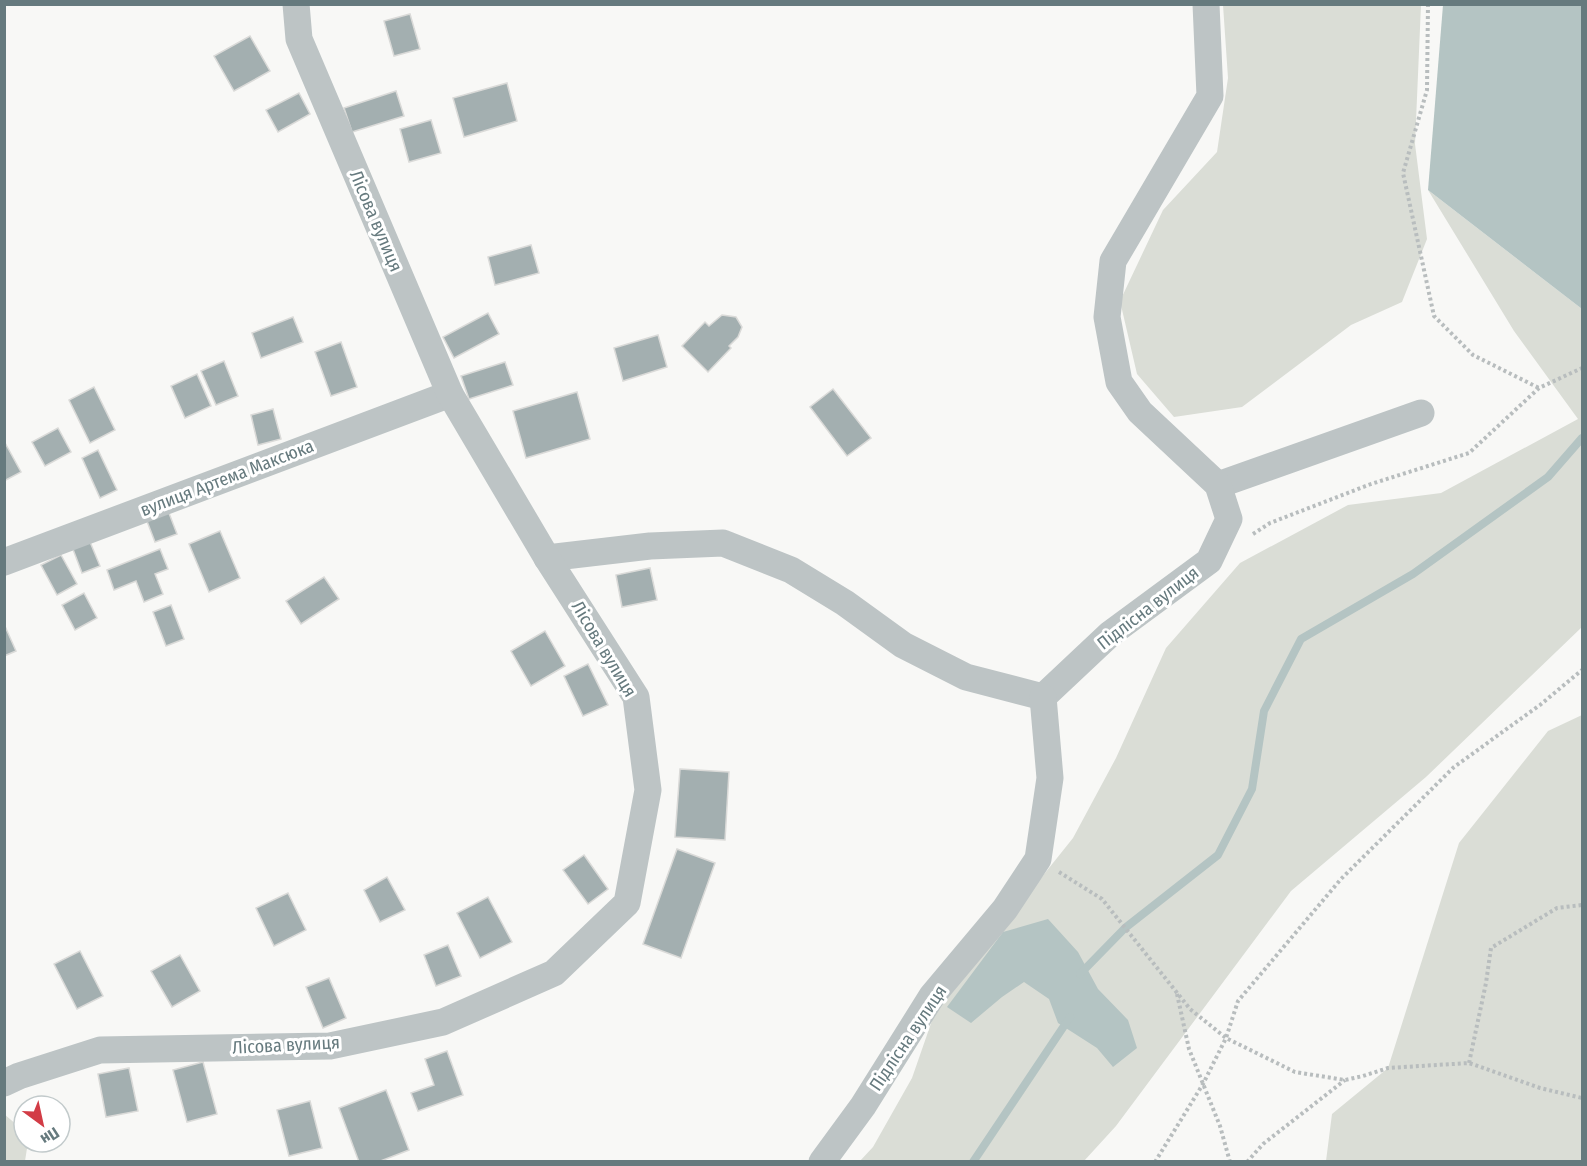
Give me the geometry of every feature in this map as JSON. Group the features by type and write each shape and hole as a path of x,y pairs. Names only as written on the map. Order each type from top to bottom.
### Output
{"street":[{"name":"Лісова вулиця","path":"4,1083 18,1076 99,1050 330,1046 443,1022 554,973 627,903 648,790 636,697 547,558 450,394 298,39 296,4"},
{"name":"Підлісна вулиця","path":"822,1161 863,1106 932,996 1005,909 1038,859 1050,778 1043,697 1110,634 1209,561 1229,519 1218,484 1140,412 1119,382 1107,317 1113,261 1210,96 1206,4"},
{"name":"вулиця Артема Максюка","path":"4,562 450,394"},
{"path":"1218,484 1421,413"},
{"path":"547,558 650,546 723,543 792,570 845,603 903,645 966,677 1043,697"}],"path":[{"path":"1428,4 1427,90 1403,173 1434,316 1473,355 1539,387"},
{"path":"1244,539 1270,523 1349,493 1469,453 1539,387 1582,368"},
{"path":"1155,1161 1203,1084 1226,1038 1238,1001 1341,879 1454,767 1540,705 1582,670"},
{"path":"1038,859 1102,899 1190,1009 1226,1038 1295,1072 1345,1080 1388,1068 1469,1064 1540,1088 1582,1098"},
{"path":"1469,1064 1491,948 1557,908 1582,905"},
{"path":"1176,992 1189,1049 1220,1126 1230,1161"},
{"path":"1247,1161 1263,1144 1345,1080"}],"shaded area":[{"path":"1223,5 1421,5 1415,144 1427,239 1402,302 1351,325 1242,407 1174,417 1137,374 1120,301 1163,210 1217,152 1228,78"},
{"path":"1443,5 1582,5 1582,309 1428,190"},
{"path":"1428,190 1582,309 1582,627 1426,777 1291,891 1116,1126 1084,1161 859,1162 873,1147 912,1078 936,1009 1073,838 1116,758 1166,648 1240,563 1348,505 1441,493 1578,419 1514,331"},
{"path":"1582,715 1582,1161 1326,1161 1332,1114 1388,1068 1459,843 1548,731"},
{"path":"1048,919 1078,952 1098,989 1128,1020 1137,1048 1113,1067 1097,1048 1058,1023 1049,999 1024,982 971,1023 947,1007 1003,932"},
{"path":"4,1114 12,1121 12,1154 26,1154 25,1161 5,1161"}],"building":[{"path":"410,14 420,49 394,56 384,21"},
{"path":"250,36 270,71 234,91 214,56"},
{"path":"507,83 517,121 464,137 453,98"},
{"path":"396,91 404,116 352,132 344,108"},
{"path":"299,93 310,114 278,132 266,110"},
{"path":"431,120 441,153 409,162 400,129"},
{"path":"531,245 539,273 495,285 488,257"},
{"path":"488,313 499,334 454,358 443,337"},
{"path":"722,315 736,317 742,327 738,337 729,346 731,348 708,372 682,346 705,322 709,326"},
{"path":"293,317 303,342 261,358 252,333"},
{"path":"658,335 667,367 623,381 614,348"},
{"path":"341,342 357,387 331,396 315,352"},
{"path":"224,361 238,396 216,405 201,371"},
{"path":"505,362 513,385 469,399 461,376"},
{"path":"197,374 211,406 185,418 171,386"},
{"path":"94,387 115,430 90,443 69,400"},
{"path":"833,389 871,438 847,456 810,407"},
{"path":"577,392 590,439 526,458 513,411"},
{"path":"273,409 281,439 258,445 251,415"},
{"path":"58,428 71,452 45,466 32,442"},
{"path":"4,441 21,472 4,481"},
{"path":"98,450 117,490 100,498 82,458"},
{"path":"167,508 177,534 155,542 145,516"},
{"path":"220,531 240,578 209,592 189,544"},
{"path":"88,537 100,566 82,573 71,544"},
{"path":"160,549 168,569 155,574 163,594 144,602 136,581 114,590 107,570"},
{"path":"61,555 77,584 57,595 41,565"},
{"path":"650,568 657,600 622,607 616,575"},
{"path":"324,577 339,599 301,624 286,601"},
{"path":"84,593 97,618 75,630 62,605"},
{"path":"171,605 184,639 166,646 153,612"},
{"path":"4,624 16,651 4,656"},
{"path":"545,631 565,666 531,686 511,651"},
{"path":"588,664 608,705 583,716 564,676"},
{"path":"680,769 729,772 725,840 675,837"},
{"path":"677,849 715,863 681,958 643,944"},
{"path":"584,855 608,889 588,904 563,870"},
{"path":"387,877 405,910 380,922 364,890"},
{"path":"288,893 306,930 274,946 256,908"},
{"path":"488,897 512,942 480,958 457,913"},
{"path":"448,945 461,976 436,986 424,955"},
{"path":"80,951 103,996 77,1009 54,964"},
{"path":"180,955 200,991 172,1007 151,971"},
{"path":"329,978 346,1018 323,1028 306,987"},
{"path":"447,1051 463,1095 418,1111 411,1093 434,1085 425,1059"},
{"path":"203,1062 217,1114 187,1122 173,1070"},
{"path":"129,1068 138,1111 106,1117 98,1074"},
{"path":"386,1090 409,1150 378,1162 359,1162 339,1108"},
{"path":"310,1101 322,1148 289,1156 277,1110"}],"waterway":[{"path":"1080,974 1125,928 1218,855 1252,789 1264,711 1301,639 1413,574 1548,477 1582,438"},
{"path":"973,1162 1070,1017"}]}
